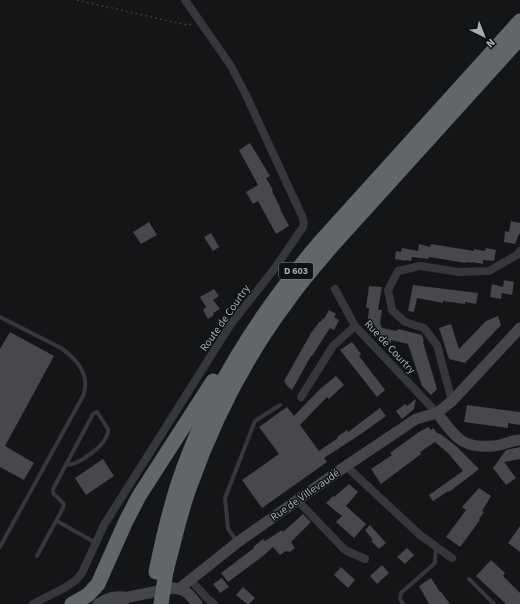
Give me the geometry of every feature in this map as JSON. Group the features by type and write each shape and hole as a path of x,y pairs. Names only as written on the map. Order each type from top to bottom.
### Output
{"highway":[{"name":"D 603","path":"161,604 161,571 169,513 200,429 226,374 261,318 294,272 520,21"},
{"name":"D 603","path":"150,604 189,487 210,434 237,379 271,324 286,302 330,248 520,38"},
{"path":"72,604 88,595 98,584 126,521 139,496 242,336 261,318"}],"street":[{"path":"185,0 199,21"},
{"name":"Route de Courtry","path":"33,604 75,582 82,573 104,526 231,324 303,227 304,222 302,216 246,95 231,66 199,21"},
{"path":"452,401 437,345 424,328 405,322 392,310 388,290 398,271 420,266 459,272 489,272 517,255 520,251"},
{"name":"Rue de Courtry","path":"335,290 355,326 437,412"},
{"path":"301,397 333,346 355,326"},
{"name":"Rue de Villevaudé","path":"179,588 238,542 346,466 416,419 437,412 452,401 520,328"},
{"path":"437,412 455,437 470,445 493,446 520,440"},
{"path":"346,466 420,534 452,558"},
{"path":"297,500 345,550 365,559"},
{"path":"196,586 214,604"},
{"path":"115,604 129,597 172,588 179,588 186,591 194,602"},
{"path":"98,604 116,596 129,597"}],"lane":[{"path":"0,316 68,353 78,363 84,375 86,386 83,396 0,547"},
{"path":"238,542 228,529 225,498 255,421 280,405"},
{"path":"37,556 64,504 53,493 53,489 93,414 98,412 108,429 108,432 101,445 75,463 66,465"},
{"path":"56,521 96,543"},
{"path":"403,604 400,599 401,593 434,563 436,547"},
{"path":"469,579 494,604"}],"path":[{"path":"77,0 188,25 199,21"}],"building":[{"path":"250,143 270,176 266,178 289,226 276,234 258,201 253,204 246,192 258,185 239,150"},
{"path":"511,221 520,223 520,234 515,244 504,242 505,231 509,232"},
{"path":"149,222 157,235 141,244 133,232"},
{"path":"211,233 219,247 213,251 204,237"},
{"path":"419,244 430,247 431,244 474,251 474,249 485,251 486,248 496,250 494,261 483,260 483,264 429,257 428,259 412,257 411,261 395,259 396,251 401,252 402,248 418,251"},
{"path":"504,280 514,282 512,295 502,293 501,299 490,297 492,284 503,287"},
{"path":"413,285 478,293 476,304 443,301 443,303 417,298 414,312 408,311"},
{"path":"369,286 382,287 378,310 382,310 380,323 382,328 397,331 398,329 422,335 437,389 431,395 422,386 408,344 391,340 391,343 383,341 383,338 376,336 368,319 369,308 366,308"},
{"path":"214,289 219,296 213,300 220,309 213,313 214,315 208,319 203,310 206,307 200,297"},
{"path":"329,310 336,314 334,317 339,320 334,330 330,328 311,356 292,390 284,381 311,333 320,321 321,322 323,318 324,319"},
{"path":"498,316 501,325 465,363 449,359 439,328 451,324 459,349 486,321"},
{"path":"10,332 54,356 5,446 34,463 24,480 0,467 0,349"},
{"path":"352,342 361,354 359,356 385,390 377,397 340,350"},
{"path":"336,376 344,385 329,399 327,397 300,425 319,451 380,408 386,416 324,458 327,462 262,508 242,480 279,454 259,427 287,407 294,416 320,389"},
{"path":"416,399 414,409 402,419 396,411 405,404 407,406"},
{"path":"467,405 520,412 520,425 508,423 508,428 464,422"},
{"path":"428,427 431,430 433,428 438,434 439,433 456,446 479,469 449,492 448,491 433,501 429,495 463,471 448,453 435,442 420,452 421,454 381,484 371,469 392,455 390,453"},
{"path":"520,447 520,459 504,462 516,478 506,485 493,468 506,450"},
{"path":"103,459 114,476 86,495 75,478"},
{"path":"349,484 358,492 346,506 366,524 354,538 336,522 342,516 326,503"},
{"path":"479,488 491,496 482,511 484,512 479,519 480,520 460,547 446,537 466,510 462,507"},
{"path":"303,514 311,522 291,542 295,548 290,552 286,551 280,555 273,547 228,582 221,573 254,548 253,547 263,539 265,541 282,530 283,532"},
{"path":"370,525 386,543 379,549 371,541 373,540 365,530"},
{"path":"520,526 520,552 508,543"},
{"path":"407,548 414,555 405,564 397,557"},
{"path":"491,560 505,573 503,576 520,593 520,604 506,604 476,576"},
{"path":"382,565 389,573 377,584 370,576"},
{"path":"341,567 355,580 348,588 334,575"},
{"path":"222,578 229,587 220,593 213,584"},
{"path":"431,578 450,604 429,604 419,586"},
{"path":"243,587 255,598 249,604 236,595"}]}
